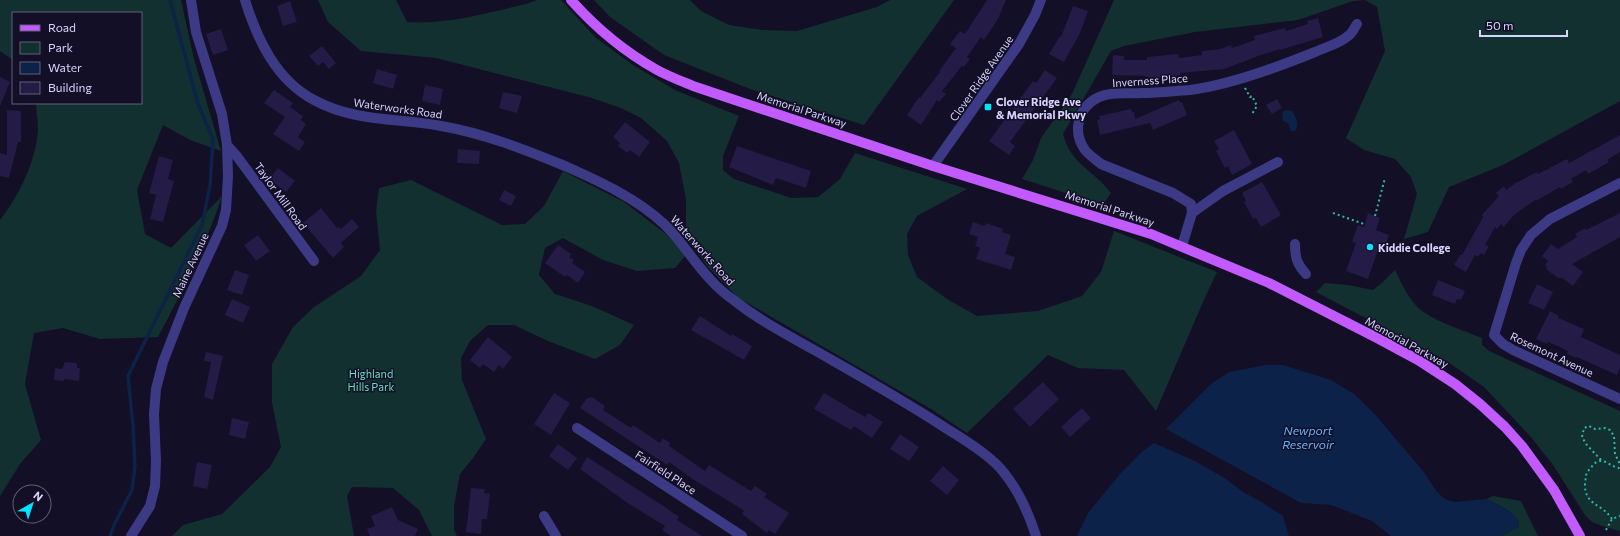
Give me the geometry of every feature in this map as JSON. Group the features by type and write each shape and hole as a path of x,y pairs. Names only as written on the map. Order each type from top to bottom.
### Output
{"main road":[{"name":"Memorial Parkway","path":"571,0 588,19 622,47 662,72 693,86 933,166 1151,234 1269,283 1399,349 1455,384 1480,404 1522,446 1554,490 1580,536"}],"street":[{"name":"Maine Avenue","path":"131,536 150,506 155,486 156,461 154,414 156,389 163,362 184,308 222,226 226,210 228,176 227,145 222,114 196,32 190,0"},
{"name":"Waterworks Road","path":"245,0 251,20 267,55 290,82 313,100 341,112 371,119 441,126 491,139 566,167 638,204 664,224 685,246 709,278 734,301 762,321 928,417 967,442 989,460 1003,472 1014,487 1030,517 1036,536"},
{"name":"Clover Ridge Avenue","path":"933,166 1020,44 1033,21 1041,0"},
{"name":"Inverness Place","path":"1192,213 1191,204 1184,199 1168,191 1100,164 1090,156 1084,148 1078,135 1078,120 1085,106 1098,97 1116,93 1143,93 1192,89 1238,79 1289,63 1338,42 1350,36 1357,24"},
{"name":"Taylor Mill Road","path":"227,145 240,160 314,261"},
{"path":"1182,246 1192,213 1228,188 1278,162"},
{"name":"Rosemont Avenue","path":"1620,183 1550,219 1531,236 1521,250 1516,263 1494,335 1503,344 1513,350 1620,399"},
{"path":"1295,244 1295,258 1306,274"},
{"name":"Fairfield Place","path":"577,428 742,536"},
{"path":"544,516 556,536"}],"path":[{"path":"1244,87 1250,97 1252,96 1257,106 1252,114"},
{"path":"1374,216 1385,178"},
{"path":"1333,213 1364,224"},
{"path":"1620,464 1615,454 1614,436 1610,430 1605,428 1595,429 1589,426 1584,428 1582,431 1582,437 1586,444 1601,460 1616,468 1620,468"},
{"path":"1601,460 1598,461 1586,475 1585,489 1587,497 1591,502 1603,508 1612,519"},
{"path":"1606,530 1612,519 1620,516"}],"green space":[{"path":"0,0 181,0 194,59 221,151 190,140 163,125 137,190 145,234 171,248 222,196 216,214 185,286 158,337 100,339 63,328 34,333 25,384 41,440 20,464 0,496 0,220 14,200 31,164 37,140 38,128 36,104 142,104 142,12 12,12 12,59 0,51"},
{"path":"318,0 396,0 407,22 437,22 467,18 537,0 561,0 596,38 633,65 675,90 739,116 723,156 723,170 734,179 791,198 818,197 840,179 855,153 967,189 917,216 907,234 908,255 917,277 947,299 977,316 1038,311 1082,296 1101,272 1114,231 1217,272 1156,411 1124,370 1078,368 1048,355 967,433 931,409 737,297 707,266 686,237 686,199 679,163 667,141 641,118 621,108 592,98 436,58 361,51 328,22"},
{"path":"594,0 690,0 701,11 729,25 762,30 797,31 877,7 890,0 954,0 864,125 750,89 664,55 610,17"},
{"path":"1114,0 1365,0 1353,1 1298,20 1195,32 1124,46 1111,51 1063,134 1071,153 1111,193 1103,205 1022,179 1033,160 1041,138 1072,94"},
{"path":"1365,0 1620,0 1620,101 1503,165 1449,187 1428,232 1404,239 1417,194 1411,177 1395,159 1364,150 1346,138 1385,51 1377,7"},
{"name":"Highland Hills Park","path":"563,171 624,202 666,234 686,255 675,268 637,271 603,260 563,238 545,248 539,275 555,294 592,306 634,325 620,345 595,359 548,341 514,325 488,325 470,341 461,358 462,380 486,439 460,474 454,506 454,530 457,536 432,536 419,510 393,488 352,487 347,496 354,536 172,536 183,525 222,514 270,467 281,447 272,403 272,364 293,327 314,307 361,276 380,250 376,211 379,188 411,180 502,225 525,224 544,206"},
{"path":"1395,270 1406,292 1417,307 1422,311 1451,326 1482,338 1482,345 1489,351 1620,411 1620,531 1592,522 1585,515 1553,465 1530,436 1484,387 1445,360 1316,292 1325,283 1348,285 1373,290"},
{"path":"1493,496 1521,501 1538,536 1500,536 1509,532 1519,523 1509,511 1486,499"}],"water":[{"path":"1285,110 1292,111 1295,116 1297,126 1295,131 1291,131 1288,123 1283,121 1282,113"},
{"name":"Newport Reservoir","path":"1266,365 1283,365 1331,380 1354,394 1373,412 1423,471 1437,492 1445,499 1454,502 1486,499 1514,515 1519,523 1519,527 1500,536 1391,536 1372,521 1331,505 1301,503 1166,429 1211,384 1229,372"},
{"path":"1154,443 1195,461 1283,516 1289,536 1077,536 1088,513 1120,474 1143,451"}],"building":[{"path":"987,0 1006,0 998,19 984,40 981,37 967,57 970,59 964,67 962,66 942,91 946,94 939,102 937,100 921,125 907,115 919,97 920,98 940,72 939,71 956,48 950,44 960,31 965,34"},
{"path":"290,1 297,22 283,26 277,6"},
{"path":"1073,6 1088,11 1080,33 1064,62 1049,54 1060,36 1061,37"},
{"path":"1318,18 1323,37 1261,55 1224,69 1180,73 1180,75 1159,78 1147,76 1112,75 1113,55 1124,56 1124,60 1147,60 1147,57 1178,54 1179,58 1202,55 1202,51 1220,49 1231,45 1232,48 1255,40 1254,36 1285,28 1286,31 1308,24 1307,21"},
{"path":"221,29 228,50 213,55 206,34"},
{"path":"322,46 336,63 329,69 323,62 318,66 309,56"},
{"path":"377,69 397,75 393,89 373,83"},
{"path":"1045,70 1057,78 1010,142 1015,146 1009,155 989,141 1033,81 1036,83"},
{"path":"0,77 10,82 0,106"},
{"path":"425,85 443,89 440,105 422,101"},
{"path":"274,90 293,103 290,107 303,116 301,120 306,124 298,137 305,142 299,151 273,134 285,117 264,103"},
{"path":"503,92 522,96 517,113 499,108"},
{"path":"1277,99 1282,108 1272,114 1266,105"},
{"path":"1179,100 1180,103 1182,102 1187,115 1153,130 1150,123 1100,135 1097,120 1100,119 1099,116 1131,109 1132,112 1134,112 1135,119"},
{"path":"7,110 21,111 21,142 18,142 9,178 0,176 0,153 7,155"},
{"path":"625,122 650,142 639,157 630,150 627,153 618,146 620,143 613,137"},
{"path":"1234,130 1252,164 1232,175 1228,166 1225,168 1216,151 1219,149 1214,141"},
{"path":"1620,135 1620,152 1607,160 1609,162 1588,174 1586,170 1571,179 1573,182 1561,189 1560,187 1536,201 1535,200 1514,215 1504,227 1501,224 1497,229 1495,227 1485,245 1489,246 1484,255 1481,253 1478,257 1475,255 1466,272 1454,265 1460,255 1462,255 1483,217 1482,215 1499,196 1496,193 1504,186 1506,190 1537,172 1538,174 1567,159 1569,163"},
{"path":"737,146 811,171 806,188 776,178 773,185 729,167"},
{"path":"458,149 480,151 479,164 457,163"},
{"path":"159,156 173,160 168,179 174,181 163,222 150,219 156,195 149,193"},
{"path":"278,168 295,181 286,192 269,179"},
{"path":"1262,182 1281,215 1261,227 1256,218 1253,219 1244,202 1246,201 1242,193"},
{"path":"504,190 516,196 511,206 499,200"},
{"path":"321,208 337,228 339,227 341,229 352,219 359,227 341,243 344,247 333,258 303,223"},
{"name":"Kiddie College","path":"1368,213 1380,218 1376,230 1389,235 1383,252 1378,250 1368,279 1346,271 1356,243 1352,242 1358,225 1364,227"},
{"path":"1620,213 1620,237 1572,264 1583,272 1573,286 1562,278 1558,278 1546,269 1547,267 1545,265 1548,261 1542,256 1551,244 1558,249 1577,237 1575,234 1585,228 1586,230"},
{"path":"973,222 985,226 986,223 1003,229 1002,232 1011,235 1005,254 1015,257 1011,270 976,259 980,248 975,246 978,237 969,234"},
{"path":"258,235 270,251 256,261 244,245"},
{"path":"558,245 571,254 569,257 574,260 572,263 585,272 578,283 567,275 565,277 545,263"},
{"path":"235,270 249,275 242,295 227,290"},
{"path":"1438,280 1465,291 1461,300 1457,299 1455,304 1432,295"},
{"path":"1537,284 1553,292 1544,310 1528,303"},
{"path":"232,299 250,307 243,323 225,315"},
{"path":"1550,311 1559,316 1558,318 1584,329 1581,337 1620,355 1620,368 1617,375 1567,354 1568,351 1560,347 1548,342 1547,344 1536,339"},
{"path":"700,316 731,336 732,334 752,346 744,360 691,330"},
{"path":"488,337 512,357 503,369 499,365 494,372 483,364 480,368 470,360"},
{"path":"206,352 223,356 213,400 204,397 211,362 204,361"},
{"path":"65,362 77,363 77,368 80,368 79,381 64,379 64,381 54,380 55,368 62,369"},
{"path":"1043,382 1059,399 1030,427 1013,409"},
{"path":"554,393 570,403 551,435 534,424"},
{"path":"824,393 865,417 868,413 883,422 872,438 854,426 851,430 814,409"},
{"path":"592,397 605,406 603,410 631,428 633,425 660,443 663,438 670,443 669,446 705,471 709,465 751,491 755,486 767,494 764,497 789,513 775,534 769,530 767,533 742,514 744,511 740,508 694,480 669,462 667,465 580,408 587,398"},
{"path":"1082,408 1091,418 1070,437 1061,427"},
{"path":"232,418 249,422 245,439 229,435"},
{"path":"900,434 919,447 909,461 890,449"},
{"path":"558,444 577,458 568,470 549,456"},
{"path":"587,457 665,507 679,517 677,520 702,536 671,536 662,530 665,526 629,504 580,469"},
{"path":"197,462 212,465 207,489 193,486"},
{"path":"943,466 959,480 947,495 930,481"},
{"path":"471,488 485,489 484,493 490,494 487,519 482,519 481,534 466,532"},
{"path":"392,507 398,520 418,529 415,536 370,536 367,529 375,526 371,516"}],"waterway":[{"path":"110,536 132,490 135,466 128,376 202,225 210,186 213,139 198,104 170,0"}],"place":[{"name":"Clover Ridge Ave & Memorial Pkwy","path":"988,107"},
{"name":"Kiddie College","path":"1370,247"}]}
